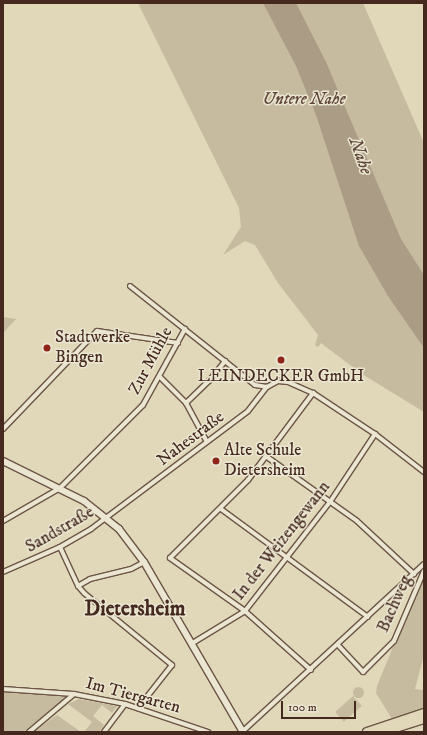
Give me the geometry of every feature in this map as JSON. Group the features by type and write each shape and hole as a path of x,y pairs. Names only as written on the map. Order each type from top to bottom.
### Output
{"highway":[{"path":"367,732 424,713"},
{"path":"383,732 424,719"}],"main road":[{"path":"3,461 60,488 106,518 131,543 144,562 242,732"}],"street":[{"name":"Zur Mühle","path":"3,521 60,488 143,405 160,377 185,329 130,286"},
{"path":"185,329 255,385 267,387 278,381 288,382 313,393 375,434 424,472"},
{"path":"3,429 27,407 96,331 178,343"},
{"path":"186,403 209,381 225,361"},
{"path":"160,377 186,403 207,442"},
{"name":"Nahestraße","path":"106,518 248,411 267,387"},
{"path":"311,670 244,611 170,558 221,509 267,457 313,393"},
{"name":"In der Weizengewann","path":"191,644 244,611 287,559 330,502 375,434"},
{"path":"267,457 357,521 414,574"},
{"path":"221,509 287,559 368,617"},
{"name":"Sandstraße","path":"3,572 60,547 106,518"},
{"path":"60,547 78,586 101,608 172,665 138,708"},
{"path":"78,586 90,579 131,570 144,562"},
{"name":"Bachweg","path":"242,732 311,670 424,564"},
{"name":"Bachweg","path":"338,645 363,672 394,642 424,571"},
{"name":"Im Tiergarten","path":"3,689 74,694 125,704 208,732"},
{"path":"29,732 74,694"},
{"path":"104,732 125,704"}],"green space":[{"name":"Untere Nahe","path":"138,3 363,3 424,143 424,412 362,374 321,343 318,347 315,345 318,335 278,283 255,245 245,241 223,255 241,227 239,208"},
{"path":"3,317 16,319 3,333"},
{"path":"424,571 424,655 415,689 424,690 424,710 392,719 376,693 377,686"},
{"path":"356,687 360,687 362,688 362,696 356,697 353,694 353,690"},
{"path":"3,691 71,695 23,732 3,732"},
{"path":"353,696 362,706 344,722 335,712"},
{"path":"79,699 117,706 112,713 102,705 93,716 104,725 99,732 84,732 92,722 68,704"},
{"path":"57,715 81,732 33,732"}],"water":[{"name":"Nahe","path":"263,3 296,3 326,62 401,239 424,275 424,348 388,296 359,246 316,115 296,66"}],"place":[{"name":"Stadtwerke Bingen","path":"47,348"},
{"name":"LEINDECKER GmbH","path":"281,360"},
{"name":"Alte Schule Dietersheim","path":"216,461"}],"district":[{"name":"Dietersheim","path":"135,609"}]}
